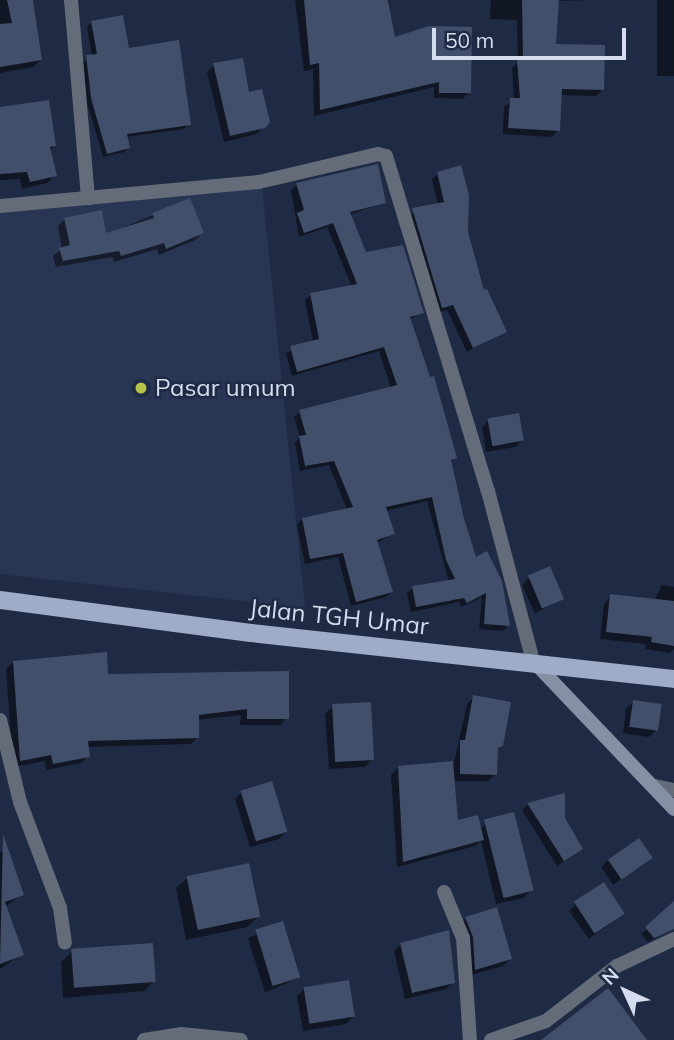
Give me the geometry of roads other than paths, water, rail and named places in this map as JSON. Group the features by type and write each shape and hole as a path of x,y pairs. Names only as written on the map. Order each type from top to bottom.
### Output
{"main road":[{"name":"Jalan TGH Umar","path":"0,600 251,633 533,661 674,679"}],"street":[{"path":"71,0 71,42 88,198"},
{"path":"0,206 259,182 371,155 386,156 488,491 533,661 655,786 674,809"},
{"path":"0,720 20,802 60,908 65,943"},
{"path":"655,786 674,790"},
{"path":"444,892 463,938 470,1040"},
{"path":"491,1040 546,1021 617,966 674,939"},
{"path":"144,1040 181,1034 242,1040"}],"place":[{"name":"Pasar umum","path":"141,388"}]}
